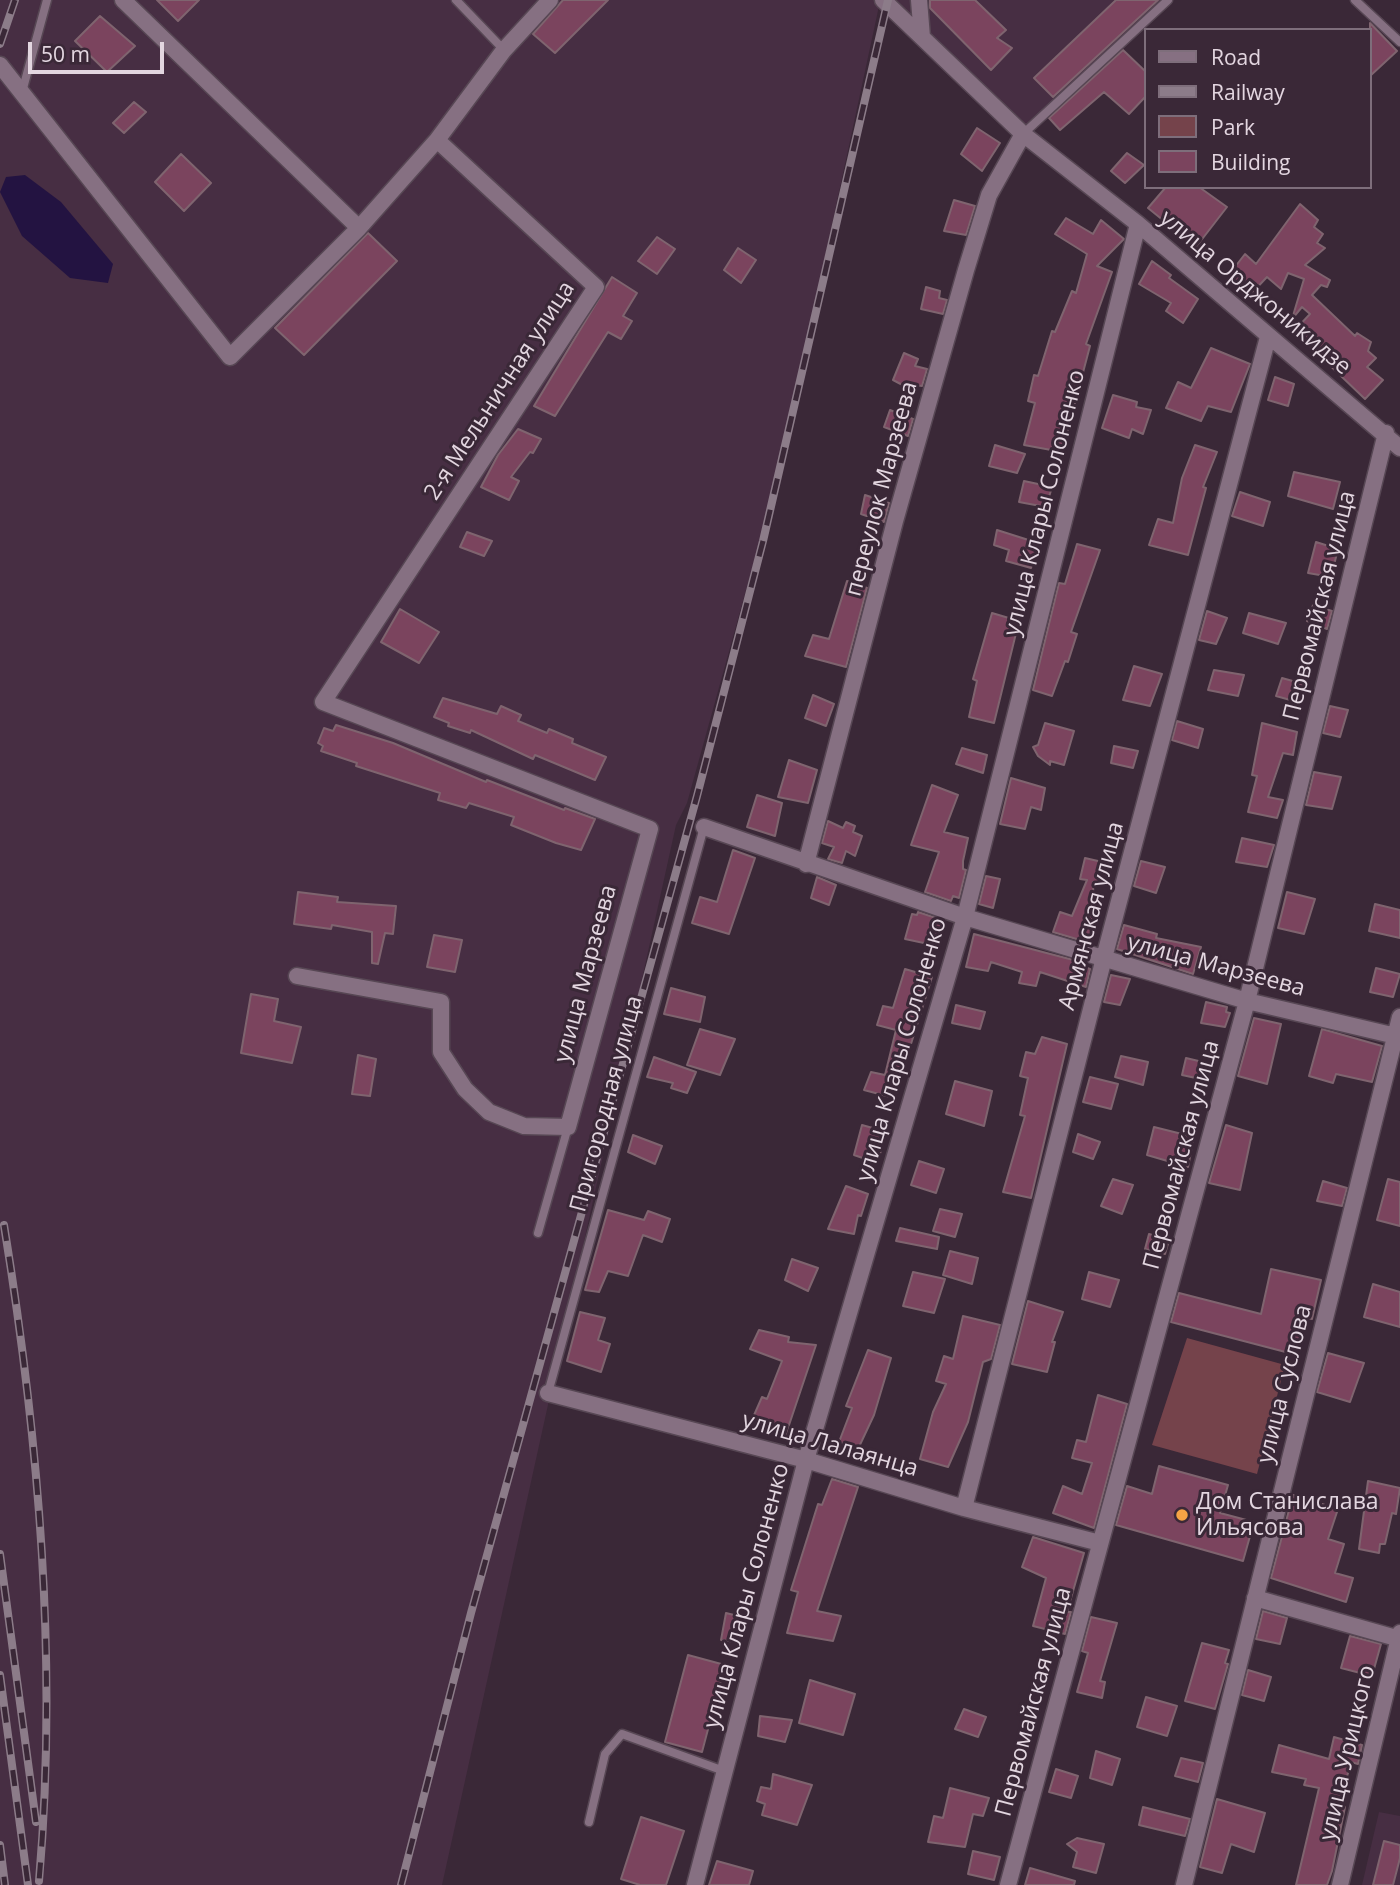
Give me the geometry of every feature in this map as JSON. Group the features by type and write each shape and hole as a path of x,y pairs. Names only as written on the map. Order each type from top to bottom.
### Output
{"street":[{"path":"123,0 359,228"},
{"path":"0,65 230,358 359,228 437,140 504,50 550,0"},
{"name":"улица Орджоникидзе","path":"883,0 1023,134 1138,224 1268,337 1386,433 1400,448"},
{"path":"919,0 922,37"},
{"name":"переулок Марзеева","path":"806,864 895,521 966,270 989,195 1023,134"},
{"name":"2-я Мельничная улица","path":"323,702 596,287 437,140"},
{"name":"улица Клары Солоненко","path":"695,1885 806,1460 965,917 1138,224"},
{"name":"Армянская улица","path":"964,1508 1104,958 1268,337"},
{"name":"Первомайская улица","path":"1008,1885 1247,1001 1386,433"},
{"name":"улица Марзеева","path":"323,702 650,829 568,1127"},
{"name":"улица Марзеева","path":"704,827 965,917 1247,1001 1398,1036"},
{"path":"297,976 440,1002 441,1052 473,1097 489,1112 524,1126 568,1127"},
{"name":"улица Суслова","path":"1184,1885 1398,1036 1400,1017"},
{"name":"улица Лалаянца","path":"548,1392 806,1460 964,1508 1100,1543"},
{"path":"1255,1598 1400,1637"},
{"name":"улица Урицкого","path":"1340,1885 1400,1637"}],"lane":[{"path":"22,94 47,0"},
{"path":"456,0 504,50"},
{"path":"1023,134 1168,0"},
{"path":"1355,0 1400,42"},
{"name":"Пригородная улица","path":"548,1392 704,827"},
{"path":"538,1233 568,1127"},
{"path":"589,1822 605,1754 622,1734 724,1771"}],"shaded area":[{"path":"0,0 1168,0 1023,134 879,6 779,471 687,803 676,825 442,1885 0,1885"},
{"path":"25,175 61,202 113,264 108,283 70,278 22,236 0,192 6,177"},
{"path":"1379,1812 1400,1816 1400,1885 1362,1885"}],"green space":[{"path":"1187,1338 1285,1365 1257,1474 1152,1445"}],"building":[{"path":"157,0 199,0 178,21"},
{"path":"563,0 608,0 555,53 533,34"},
{"path":"930,0 975,0 1006,30 997,38 1012,48 991,70 930,8"},
{"path":"1116,0 1158,0 1053,97 1034,78"},
{"path":"100,16 135,46 107,72 75,41"},
{"path":"1370,23 1397,51 1372,74 1372,28"},
{"path":"1123,50 1144,70 1144,98 1129,114 1104,92 1060,130 1049,118"},
{"path":"134,102 146,112 124,133 113,123"},
{"path":"977,128 1000,143 982,171 961,154"},
{"path":"1127,153 1144,165 1125,183 1111,171"},
{"path":"181,154 211,183 184,211 155,182"},
{"path":"1164,189 1202,189 1227,207 1196,247 1148,208"},
{"path":"954,200 975,206 966,235 944,231"},
{"path":"1300,204 1318,220 1314,227 1323,234 1317,243 1325,248 1305,265 1330,280 1327,287 1321,285 1312,295 1355,336 1357,333 1371,342 1368,351 1376,358 1367,367 1383,380 1365,399 1294,331 1310,314 1302,307 1292,319 1304,279 1288,273 1281,289 1267,277 1250,295 1228,276 1245,254 1256,264"},
{"path":"1066,218 1093,234 1101,220 1124,239 1097,266 1112,272 1086,344 1090,346 1062,452 1024,445 1035,403 1028,401 1034,375 1038,376 1052,331 1055,332 1072,291 1076,293 1087,254 1055,234"},
{"path":"368,233 397,261 304,355 275,328"},
{"path":"657,237 675,249 657,274 638,261"},
{"path":"738,248 756,260 741,283 724,270"},
{"path":"1152,261 1171,275 1169,278 1198,299 1183,323 1166,311 1171,303 1139,284"},
{"path":"612,277 637,293 623,316 632,321 621,339 608,332 555,416 534,406"},
{"path":"926,287 940,291 939,298 947,300 943,314 921,309"},
{"path":"1211,348 1250,364 1231,412 1208,406 1201,421 1166,408 1178,382 1191,388"},
{"path":"904,353 918,359 915,366 927,369 922,386 915,385 912,390 893,380"},
{"path":"1275,377 1294,384 1288,406 1268,400"},
{"path":"1113,395 1137,402 1136,407 1151,410 1143,434 1132,429 1129,438 1102,428"},
{"path":"890,410 913,419 908,436 884,427"},
{"path":"518,429 541,439 533,453 530,452 511,477 519,481 509,500 481,487 498,455"},
{"path":"995,445 1025,454 1017,473 989,466"},
{"path":"1195,445 1217,452 1203,487 1206,488 1188,555 1149,545 1158,519 1173,523 1182,478"},
{"path":"1294,472 1340,482 1333,509 1288,496"},
{"path":"1024,481 1052,487 1046,507 1019,502"},
{"path":"1240,492 1270,502 1263,526 1232,516"},
{"path":"865,495 889,503 884,522 861,514"},
{"path":"997,530 1038,543 1031,568 1006,561 1009,550 994,545"},
{"path":"467,532 492,541 484,556 460,547"},
{"path":"1316,542 1338,549 1331,577 1308,573"},
{"path":"1077,544 1100,550 1071,632 1077,634 1068,662 1065,661 1052,696 1033,690 1059,583 1065,584"},
{"path":"847,581 867,588 846,667 805,656 813,635 829,639"},
{"path":"1313,605 1332,611 1327,629 1307,621"},
{"path":"400,609 439,632 419,663 381,642"},
{"path":"1207,611 1227,618 1216,644 1199,640"},
{"path":"992,613 1019,621 994,723 969,717 977,681 973,679"},
{"path":"1249,613 1286,623 1278,644 1243,633"},
{"path":"1134,666 1162,674 1150,706 1123,700"},
{"path":"1214,670 1244,675 1238,696 1208,690"},
{"path":"1282,678 1307,685 1301,703 1276,696"},
{"path":"813,695 834,704 826,726 805,718"},
{"path":"443,698 497,714 501,706 521,715 518,721 547,733 549,729 573,739 572,743 606,757 595,780 535,755 533,759 471,730 470,733 448,726 449,723 434,717"},
{"path":"1330,706 1348,710 1340,737 1323,733"},
{"path":"1177,721 1203,729 1198,748 1172,740"},
{"path":"1045,723 1074,731 1064,765 1050,761 1050,765 1038,756 1033,747 1038,745"},
{"path":"1262,723 1297,732 1293,755 1283,753 1268,797 1283,800 1277,818 1248,812 1257,776 1252,775"},
{"path":"336,725 393,743 486,782 487,780 595,819 581,850 556,843 511,825 514,817 469,803 466,808 438,800 440,793 356,766 357,763 321,751 323,746 318,743 324,728 333,731"},
{"path":"1114,746 1138,751 1133,768 1111,763"},
{"path":"962,748 987,755 983,773 956,764"},
{"path":"789,760 817,770 808,803 778,797"},
{"path":"1314,772 1341,777 1332,809 1306,805"},
{"path":"1011,778 1045,788 1041,810 1031,807 1025,829 1000,824"},
{"path":"932,785 958,795 944,832 968,838 963,861 963,869 966,870 959,898 953,896 951,901 925,892 939,852 911,845"},
{"path":"757,795 782,803 775,836 747,827"},
{"path":"828,821 843,828 846,822 855,826 853,832 862,836 855,856 846,851 842,863 828,859 834,847 822,843"},
{"path":"1242,838 1274,845 1267,867 1236,862"},
{"path":"733,850 755,858 729,934 692,923 700,897 717,902"},
{"path":"1085,858 1111,864 1105,885 1093,882 1094,917 1097,918 1090,943 1053,932 1060,912 1072,916 1087,880 1080,879"},
{"path":"1141,861 1165,867 1156,893 1134,886"},
{"path":"986,876 1000,879 993,908 979,904"},
{"path":"817,877 836,885 829,905 811,898"},
{"path":"298,892 338,897 337,902 396,906 393,934 385,933 378,964 372,963 372,932 332,925 331,929 294,924"},
{"path":"1287,892 1315,899 1304,934 1278,928"},
{"path":"1375,904 1400,910 1400,938 1369,931"},
{"path":"918,912 945,921 938,946 905,939 912,914 917,915"},
{"path":"1124,925 1157,934 1156,938 1201,947 1193,974 1117,949"},
{"path":"974,934 1081,962 1079,965 1090,969 1086,987 1040,972 1036,986 1019,983 1022,972 991,962 988,971 966,967"},
{"path":"434,935 462,940 455,972 427,967"},
{"path":"1376,968 1400,974 1393,997 1370,992"},
{"path":"905,969 932,977 894,1098 864,1090 871,1072 885,1075 896,1030 877,1025 883,1006 893,1008"},
{"path":"1111,975 1130,979 1120,1005 1104,1002"},
{"path":"671,988 705,997 700,1022 664,1014"},
{"path":"251,994 278,999 274,1021 301,1027 292,1063 241,1053"},
{"path":"1206,1002 1227,1007 1226,1012 1230,1013 1225,1027 1201,1023"},
{"path":"956,1005 985,1012 980,1029 952,1023"},
{"path":"1254,1018 1281,1024 1267,1084 1238,1076"},
{"path":"700,1029 735,1039 720,1075 687,1065"},
{"path":"1322,1029 1382,1046 1372,1082 1336,1074 1333,1083 1309,1076"},
{"path":"1042,1037 1067,1044 1031,1198 1003,1192 1025,1116 1020,1115 1028,1078 1020,1076 1026,1052 1035,1054"},
{"path":"358,1055 376,1059 370,1096 352,1094"},
{"path":"1121,1056 1148,1062 1143,1085 1115,1077"},
{"path":"654,1057 696,1072 687,1093 671,1088 673,1083 647,1077"},
{"path":"1186,1058 1211,1064 1205,1080 1182,1075"},
{"path":"1090,1077 1118,1084 1111,1109 1083,1102"},
{"path":"955,1081 992,1091 984,1126 946,1114"},
{"path":"862,1125 887,1132 877,1163 854,1155"},
{"path":"1226,1125 1252,1133 1240,1190 1209,1183"},
{"path":"1154,1127 1194,1137 1188,1167 1147,1155"},
{"path":"1078,1134 1100,1142 1093,1159 1073,1152"},
{"path":"633,1135 662,1146 655,1164 628,1152"},
{"path":"919,1161 944,1169 936,1193 911,1185"},
{"path":"1113,1179 1133,1185 1122,1214 1101,1206"},
{"path":"1388,1179 1400,1182 1400,1226 1377,1220"},
{"path":"1323,1181 1347,1188 1342,1206 1317,1201"},
{"path":"846,1186 868,1194 861,1216 858,1215 854,1234 828,1229"},
{"path":"940,1209 962,1214 955,1237 933,1231"},
{"path":"608,1210 644,1220 648,1211 670,1219 662,1242 643,1235 628,1276 608,1271 599,1292 585,1290"},
{"path":"900,1228 939,1237 937,1249 896,1241"},
{"path":"1149,1234 1169,1240 1165,1254 1145,1249"},
{"path":"950,1251 978,1258 972,1284 943,1275"},
{"path":"792,1259 818,1268 808,1291 785,1280"},
{"path":"1271,1269 1321,1280 1312,1319 1307,1318 1297,1355 1171,1322 1179,1293 1261,1314"},
{"path":"913,1272 945,1279 934,1313 903,1306"},
{"path":"1089,1272 1119,1280 1110,1307 1082,1299"},
{"path":"1373,1284 1400,1292 1400,1327 1364,1317"},
{"path":"1028,1301 1063,1312 1052,1342 1055,1342 1047,1372 1012,1364"},
{"path":"580,1312 605,1318 598,1340 610,1344 601,1372 567,1361"},
{"path":"963,1316 1000,1325 991,1359 983,1362 968,1422 948,1467 920,1459 933,1412 946,1384 936,1381 944,1356 953,1359"},
{"path":"759,1330 789,1337 788,1342 816,1345 786,1434 751,1422 762,1397 767,1399 782,1361 750,1349"},
{"path":"868,1350 891,1358 874,1415 858,1449 839,1442 852,1408 846,1406"},
{"path":"1328,1353 1364,1363 1350,1402 1317,1392"},
{"path":"1098,1395 1127,1404 1094,1528 1053,1513 1063,1486 1082,1494 1092,1463 1072,1458 1077,1440 1086,1442"},
{"path":"1159,1466 1228,1485 1220,1513 1254,1522 1243,1561 1116,1525 1127,1486 1152,1494"},
{"path":"832,1479 858,1487 817,1611 841,1616 833,1641 787,1633 798,1592 791,1590 818,1504 822,1505"},
{"path":"1368,1481 1400,1488 1396,1514 1392,1513 1385,1544 1380,1544 1379,1553 1359,1549"},
{"path":"1293,1495 1338,1509 1328,1539 1344,1544 1335,1573 1353,1578 1346,1602 1271,1578"},
{"path":"1033,1537 1084,1553 1067,1612 1071,1612 1065,1634 1033,1626 1046,1578 1022,1567"},
{"path":"1263,1611 1287,1618 1280,1644 1256,1639"},
{"path":"726,1613 746,1618 736,1642 721,1640"},
{"path":"1091,1617 1117,1623 1100,1681 1105,1682 1102,1698 1077,1692 1088,1653 1082,1651"},
{"path":"1350,1636 1381,1644 1372,1676 1341,1668"},
{"path":"1202,1643 1229,1650 1225,1663 1228,1664 1215,1709 1185,1701"},
{"path":"688,1655 725,1665 702,1752 665,1742"},
{"path":"1248,1670 1271,1677 1264,1701 1242,1695"},
{"path":"810,1680 855,1694 843,1735 799,1723"},
{"path":"1146,1697 1177,1706 1167,1736 1137,1727"},
{"path":"964,1709 986,1717 978,1737 955,1729"},
{"path":"760,1716 792,1720 785,1742 758,1736"},
{"path":"1334,1737 1362,1745 1358,1764 1351,1762 1339,1806 1345,1807 1332,1871 1327,1885 1296,1885 1319,1788 1304,1785 1306,1779 1272,1772 1279,1745 1329,1759"},
{"path":"1096,1751 1120,1759 1112,1785 1090,1778"},
{"path":"1181,1758 1203,1763 1198,1782 1175,1776"},
{"path":"1056,1769 1078,1776 1071,1798 1049,1792"},
{"path":"773,1774 812,1785 797,1825 762,1815 765,1804 757,1801 761,1787 771,1789"},
{"path":"950,1788 989,1798 983,1816 973,1814 965,1847 928,1842 934,1816 943,1818"},
{"path":"1217,1799 1265,1813 1254,1852 1231,1844 1222,1873 1200,1867"},
{"path":"1143,1807 1190,1819 1185,1836 1139,1825"},
{"path":"641,1817 684,1831 666,1885 640,1885 621,1879"},
{"path":"1077,1838 1104,1844 1096,1873 1073,1867 1077,1852 1067,1844"},
{"path":"1384,1841 1400,1845 1400,1858 1393,1885 1373,1885"},
{"path":"973,1851 1000,1857 994,1880 968,1874"},
{"path":"717,1861 753,1871 749,1885 709,1885"},
{"path":"1030,1868 1075,1881 1074,1885 1025,1885"}],"railway":[{"path":"0,44 15,0"},
{"path":"401,1885 471,1613 697,796 763,541 888,0"},
{"path":"4,1225 27,1388 42,1552 46,1716 39,1881"},
{"path":"0,1554 36,1822"},
{"path":"0,1675 28,1885"},
{"path":"0,1845 5,1885"}],"place":[{"name":"Дом Станислава Ильясова","path":"1182,1515"}]}
